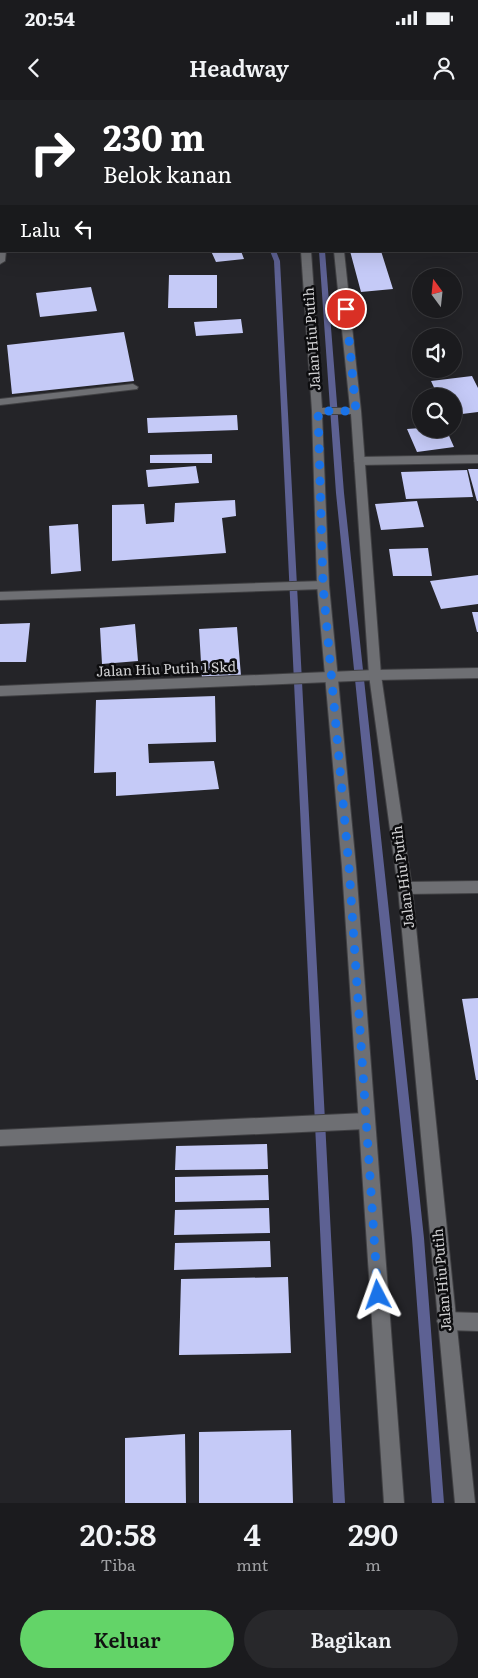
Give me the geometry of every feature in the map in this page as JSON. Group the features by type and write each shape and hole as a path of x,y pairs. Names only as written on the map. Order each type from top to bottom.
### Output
{"street":[{"name":"Jalan Hiu Putih","path":"306,252 318,411 323,585 349,867 394,1503"},
{"name":"Jalan Hiu Putih","path":"339,252 356,411 375,675 406,888 446,1321 465,1503"},
{"path":"0,402 133,387"},
{"path":"318,411 356,411"},
{"path":"359,461 478,459"},
{"path":"0,596 323,585"},
{"name":"Jalan Hiu Putih 1 Skd","path":"0,691 375,675 478,674"},
{"path":"406,888 478,887"},
{"path":"0,1138 366,1121"},
{"path":"446,1321 478,1322"}],"building":[{"path":"211,252 241,252 244,259 216,262"},
{"path":"350,252 381,252 393,289 361,292"},
{"path":"169,275 217,275 217,308 168,308"},
{"path":"91,287 97,311 40,317 36,293"},
{"path":"241,319 243,333 196,336 194,322"},
{"path":"124,332 134,381 12,394 7,345"},
{"path":"472,376 478,388 478,412 462,414 462,388 434,388 431,381"},
{"path":"237,415 238,430 148,433 147,418"},
{"path":"407,429 412,429 412,438 450,438 454,447 417,452"},
{"path":"212,454 212,463 150,463 150,455"},
{"path":"196,466 199,483 148,487 146,470"},
{"path":"468,469 478,469 478,501 477,501"},
{"path":"467,470 473,497 406,499 401,472"},
{"path":"235,500 236,516 222,518 226,553 112,561 112,505 144,504 146,524 174,522 175,503"},
{"path":"417,501 424,527 381,530 375,504"},
{"path":"78,524 81,571 51,574 49,526"},
{"path":"428,548 432,576 393,576 389,549"},
{"path":"478,575 478,604 441,609 430,581"},
{"path":"472,612 478,612 478,632 477,632"},
{"path":"30,623 26,662 0,662 0,624"},
{"path":"135,624 138,661 102,664 100,628"},
{"path":"237,627 241,676 202,679 199,629"},
{"path":"215,696 216,742 148,744 149,763 214,761 219,789 116,796 116,772 94,773 96,700"},
{"path":"478,998 478,1080 476,1080 462,999"},
{"path":"267,1144 268,1169 175,1170 176,1146"},
{"path":"268,1175 269,1200 175,1202 175,1177"},
{"path":"269,1208 270,1233 174,1235 175,1210"},
{"path":"270,1241 271,1267 174,1270 175,1243"},
{"path":"288,1277 291,1353 179,1355 181,1279"},
{"path":"291,1430 293,1503 199,1503 199,1432"},
{"path":"185,1434 186,1503 125,1503 125,1438"}],"waterway":[{"path":"273,252 277,261 339,1503"},
{"path":"322,252 340,493 418,1238 438,1503"}],"route":[{"path":"346,309 356,411 318,411 323,585 349,867 378,1295"}]}
